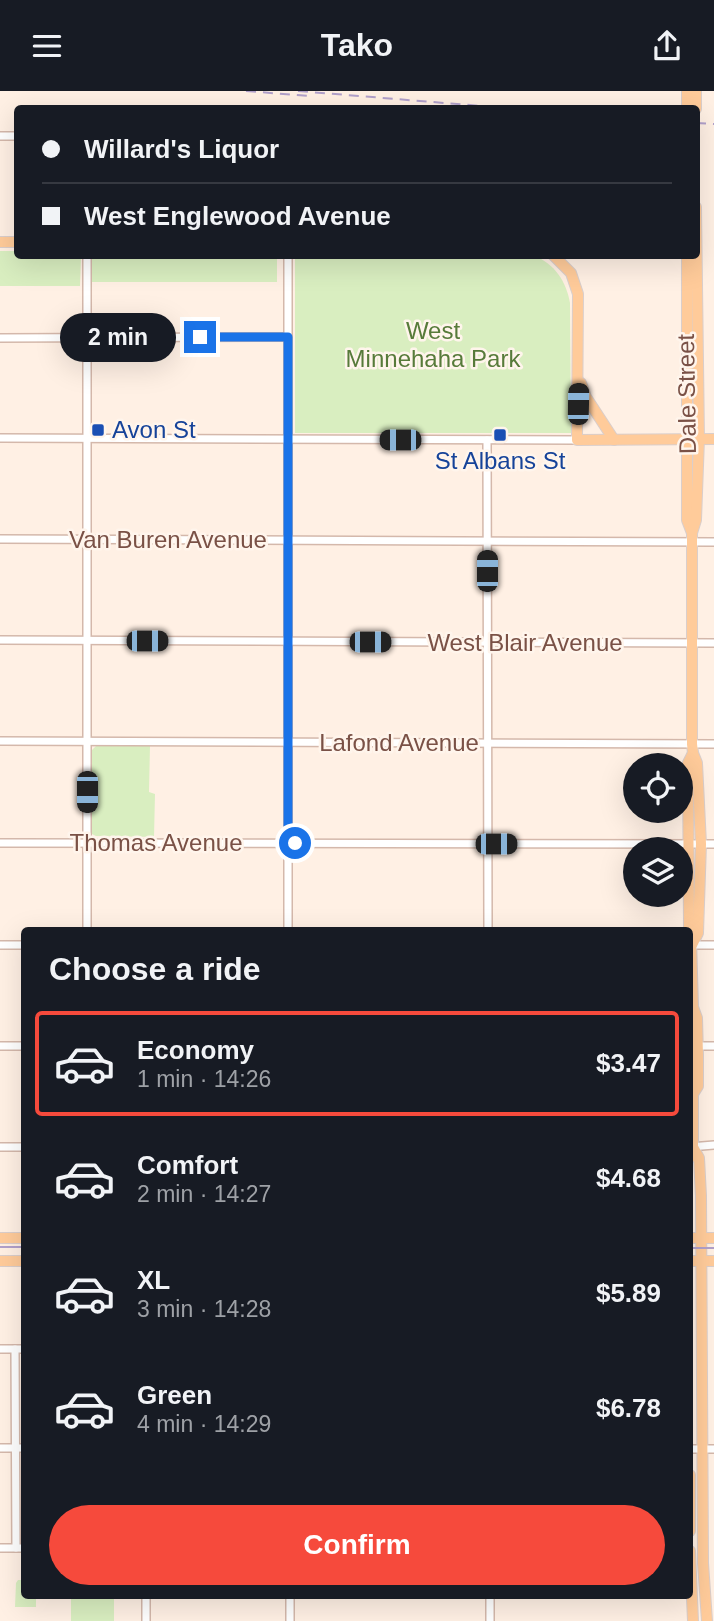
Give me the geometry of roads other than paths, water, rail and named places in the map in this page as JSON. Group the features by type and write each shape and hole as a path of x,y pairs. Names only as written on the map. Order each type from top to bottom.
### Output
{"main road":[{"path":"558,259 571,274 578,294 577,440 714,439"},
{"name":"Dale Street","path":"687,259 687,520 692,537"},
{"name":"Dale Street","path":"689,837 688,763 692,749 692,537 696,520 699,439 697,259"},
{"path":"579,376 586,397 614,440"},
{"name":"Dale Street","path":"692,749 697,763 701,844 698,933 693,937"},
{"name":"Dale Street","path":"690,907 690,927"},
{"name":"Dale Street","path":"693,1014 697,1017 698,1046 698,1086 693,1094"},
{"name":"Dale Street","path":"693,1150 699,1158 702,1239 708,1449 707,1621"},
{"path":"0,1238 21,1238"},
{"path":"693,1238 714,1238"},
{"path":"0,1261 21,1261"},
{"path":"693,1261 714,1261"},
{"path":"692,1599 693,1621"}],"street":[{"path":"87,259 87,927"},
{"path":"288,259 288,927"},
{"path":"0,338 288,337"},
{"path":"0,438 577,440"},
{"path":"487,440 488,927"},
{"name":"Van Buren Avenue","path":"0,539 487,542 692,537 714,542"},
{"name":"West Blair Avenue","path":"0,640 714,643"},
{"name":"Lafond Avenue","path":"0,741 487,744 692,749 714,744"},
{"name":"Thomas Avenue","path":"0,843 623,844"},
{"name":"Thomas Avenue","path":"693,844 714,844"},
{"path":"693,940 714,945"},
{"path":"0,945 21,945"},
{"path":"0,1046 21,1046"},
{"path":"698,1046 714,1046"},
{"path":"693,1147 714,1145"},
{"path":"0,1147 21,1147"},
{"path":"0,1349 21,1349"},
{"path":"0,1548 20,1548 20,1448 15,1349"},
{"path":"0,1448 20,1448"},
{"path":"146,1599 146,1621"},
{"path":"290,1599 290,1621"},
{"path":"490,1599 490,1621"}],"tram line":[{"path":"0,1247 21,1247"},
{"path":"693,1248 714,1248"}],"railway":[{"path":"246,91 309,96"},
{"path":"298,91 469,105"},
{"path":"700,123 714,124"}],"place":[{"name":"Avon St","path":"98,430"},
{"name":"St Albans St","path":"500,435"}],"park label":[{"name":"West Minnehaha Park","path":"433,345"}]}
